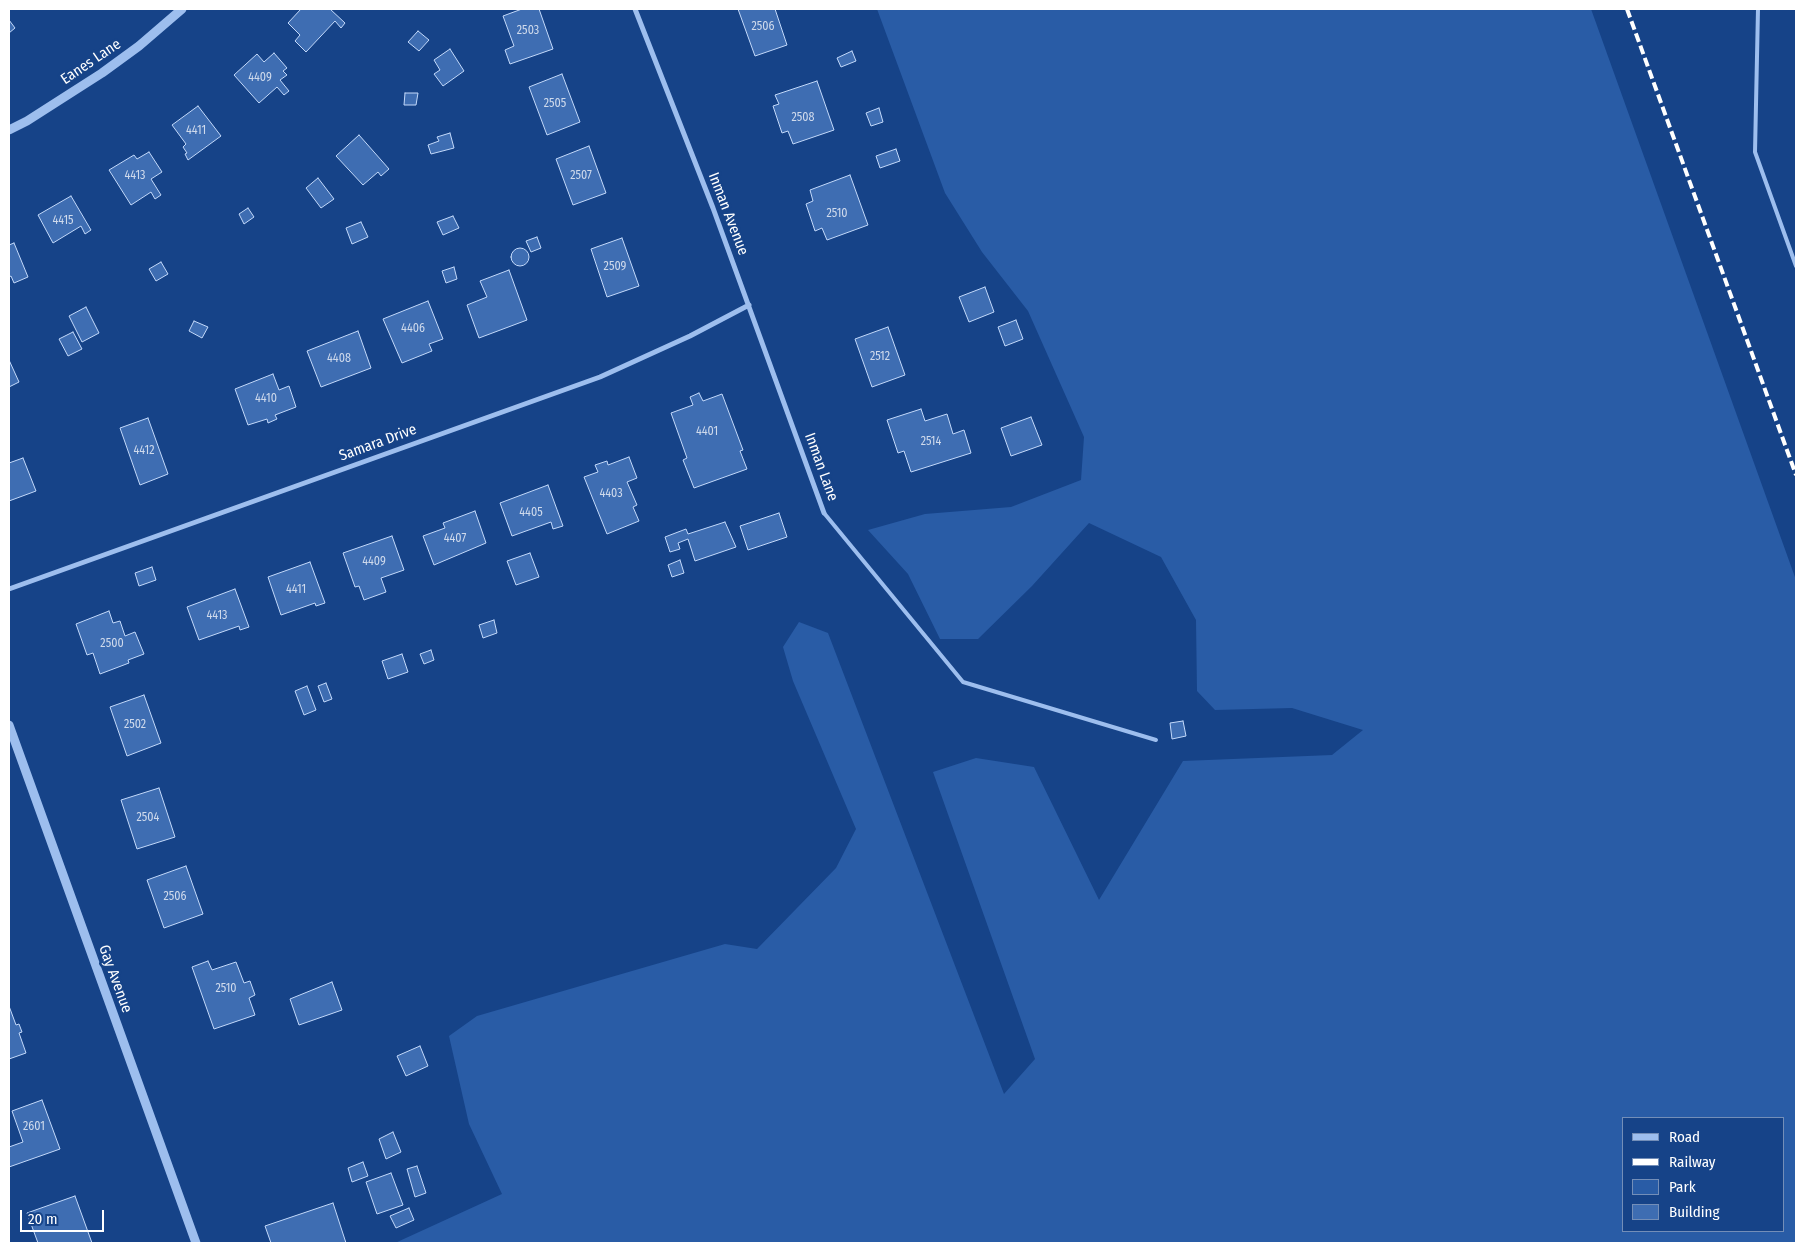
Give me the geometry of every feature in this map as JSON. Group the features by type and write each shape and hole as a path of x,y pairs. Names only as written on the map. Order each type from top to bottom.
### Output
{"street":[{"name":"Eanes Lane","path":"9,130 27,121 102,73 139,46 182,9"},
{"name":"Inman Avenue","path":"635,9 713,208 794,429"},
{"name":"Samara Drive","path":"9,589 600,376 690,336 749,305"},
{"name":"Inman Lane","path":"794,429 824,513"},
{"name":"Gay Avenue","path":"9,725 196,1243"}],"lane":[{"path":"1758,9 1755,152 1796,266"},
{"path":"824,513 963,682 1156,740"}],"green space":[{"path":"877,9 1591,9 1796,580 1796,1243 395,1243 502,1194 469,1124 449,1036 477,1016 725,944 757,949 836,868 856,829 793,681 783,647 799,622 828,633 1004,1094 1035,1059 933,772 976,758 1034,767 1099,900 1183,761 1332,755 1363,730 1292,708 1215,710 1197,691 1196,620 1161,557 1089,523 1032,586 978,639 940,639 908,574 868,530 925,514 1011,507 1081,480 1084,437 1028,311 982,252 945,193"}],"building":[{"path":"301,9 330,9 345,23 341,28 335,21 306,52 295,41 300,35 288,23"},
{"path":"522,9 539,9 553,49 510,64 505,50 514,46 503,16"},
{"path":"738,9 775,9 787,45 755,56"},
{"path":"9,20 15,28 9,33"},
{"path":"418,31 429,40 419,51 408,42"},
{"path":"450,49 464,71 443,86 434,74 440,70 434,60"},
{"path":"852,51 856,61 841,67 837,58"},
{"path":"274,53 287,68 283,71 287,75 280,80 289,91 284,95 277,87 259,103 234,75 257,54 264,62"},
{"path":"562,74 580,122 547,135 529,87"},
{"path":"817,81 834,130 793,144 788,131 782,133 773,106 779,104 775,95"},
{"path":"405,93 418,93 416,105 404,105"},
{"path":"198,106 221,136 188,160 185,154 187,153 183,147 186,144 172,125"},
{"path":"879,108 883,122 871,126 866,113"},
{"path":"450,133 454,148 431,154 428,145 439,141 437,137"},
{"path":"359,135 389,169 381,176 378,172 363,185 336,156"},
{"path":"589,146 606,193 573,205 556,159"},
{"path":"896,149 900,161 880,168 876,156"},
{"path":"149,152 162,172 151,179 161,195 155,199 151,192 131,205 109,170 134,155 137,159"},
{"path":"850,175 868,225 827,240 822,228 815,231 806,204 813,201 810,190"},
{"path":"318,178 334,199 321,208 306,188"},
{"path":"71,196 91,230 85,234 81,226 53,243 38,215"},
{"path":"248,208 254,217 244,224 239,214"},
{"path":"453,216 459,228 443,235 437,222"},
{"path":"361,222 368,237 352,244 346,228"},
{"path":"537,237 541,248 531,252 526,241"},
{"path":"622,238 639,286 607,297 591,249"},
{"path":"14,243 28,277 14,283 11,276 9,277 9,245"},
{"path":"520,248 526,251 529,257 526,263 520,266 514,263 511,257 514,251"},
{"path":"161,262 168,274 156,281 149,269"},
{"path":"454,267 457,279 446,283 442,271"},
{"path":"509,270 527,320 479,338 467,305 487,297 480,281"},
{"path":"985,287 994,312 969,322 959,297"},
{"path":"428,301 443,339 429,344 432,351 402,363 383,319"},
{"path":"86,307 99,333 82,342 69,316"},
{"path":"1016,320 1023,339 1005,346 998,327"},
{"path":"194,321 208,327 202,338 189,331"},
{"path":"888,327 905,375 872,387 855,339"},
{"path":"358,331 371,368 321,387 307,351"},
{"path":"73,332 82,349 68,356 59,339"},
{"path":"9,360 19,382 9,387"},
{"path":"273,374 279,390 289,386 296,407 275,415 277,419 268,423 267,419 248,425 235,389"},
{"path":"699,393 703,401 722,394 743,450 740,451 747,469 694,488 683,460 687,458 671,413 693,405 690,397"},
{"path":"921,409 925,421 947,414 953,434 964,430 971,453 911,472 904,451 898,453 887,420"},
{"path":"1031,417 1042,445 1011,456 1001,428"},
{"path":"148,418 168,474 140,485 120,428"},
{"path":"629,457 637,478 627,482 637,505 633,507 639,521 607,534 584,477 598,472 595,465 607,461 608,465"},
{"path":"23,458 36,491 9,501 9,463"},
{"path":"548,485 563,526 553,529 551,522 512,536 500,503"},
{"path":"475,511 486,543 434,565 423,536 445,528 443,523"},
{"path":"779,513 787,537 748,550 740,526"},
{"path":"725,522 736,547 695,561 688,539 678,543 680,549 670,552 665,537 686,529 688,534"},
{"path":"392,536 404,570 381,578 386,592 364,600 359,586 355,587 343,553"},
{"path":"530,553 539,577 516,585 507,561"},
{"path":"680,560 684,573 672,577 668,565"},
{"path":"310,562 325,603 316,606 315,603 281,615 268,577"},
{"path":"152,567 156,580 139,586 135,573"},
{"path":"235,589 249,627 240,630 239,626 199,640 187,607"},
{"path":"109,611 113,623 120,621 125,636 135,632 144,654 128,660 129,663 100,674 93,653 87,655 76,624"},
{"path":"494,620 497,633 483,638 479,625"},
{"path":"431,650 434,660 424,664 420,654"},
{"path":"402,654 408,672 388,679 382,661"},
{"path":"326,683 332,699 324,702 318,686"},
{"path":"307,686 316,710 304,715 295,691"},
{"path":"144,695 161,743 127,756 110,707"},
{"path":"1183,721 1186,736 1172,739 1170,723"},
{"path":"159,788 175,837 137,849 121,800"},
{"path":"186,866 203,914 164,928 147,880"},
{"path":"208,961 212,970 236,962 244,983 250,981 255,995 249,998 255,1015 214,1029 192,967"},
{"path":"332,982 342,1010 299,1025 290,999"},
{"path":"9,1006 16,1025 19,1024 22,1032 19,1033 26,1053 9,1059"},
{"path":"420,1046 428,1066 406,1076 397,1056"},
{"path":"42,1100 60,1149 9,1167 9,1147 23,1142 12,1111"},
{"path":"393,1132 401,1152 386,1159 379,1139"},
{"path":"363,1162 368,1176 352,1182 348,1168"},
{"path":"417,1166 426,1193 415,1197 407,1169"},
{"path":"391,1173 403,1205 377,1214 366,1182"},
{"path":"75,1196 92,1243 38,1243 27,1213"},
{"path":"333,1203 346,1243 271,1243 265,1226"},
{"path":"409,1208 414,1220 396,1228 390,1216"}],"railway":[{"path":"1627,9 1796,475"}]}
